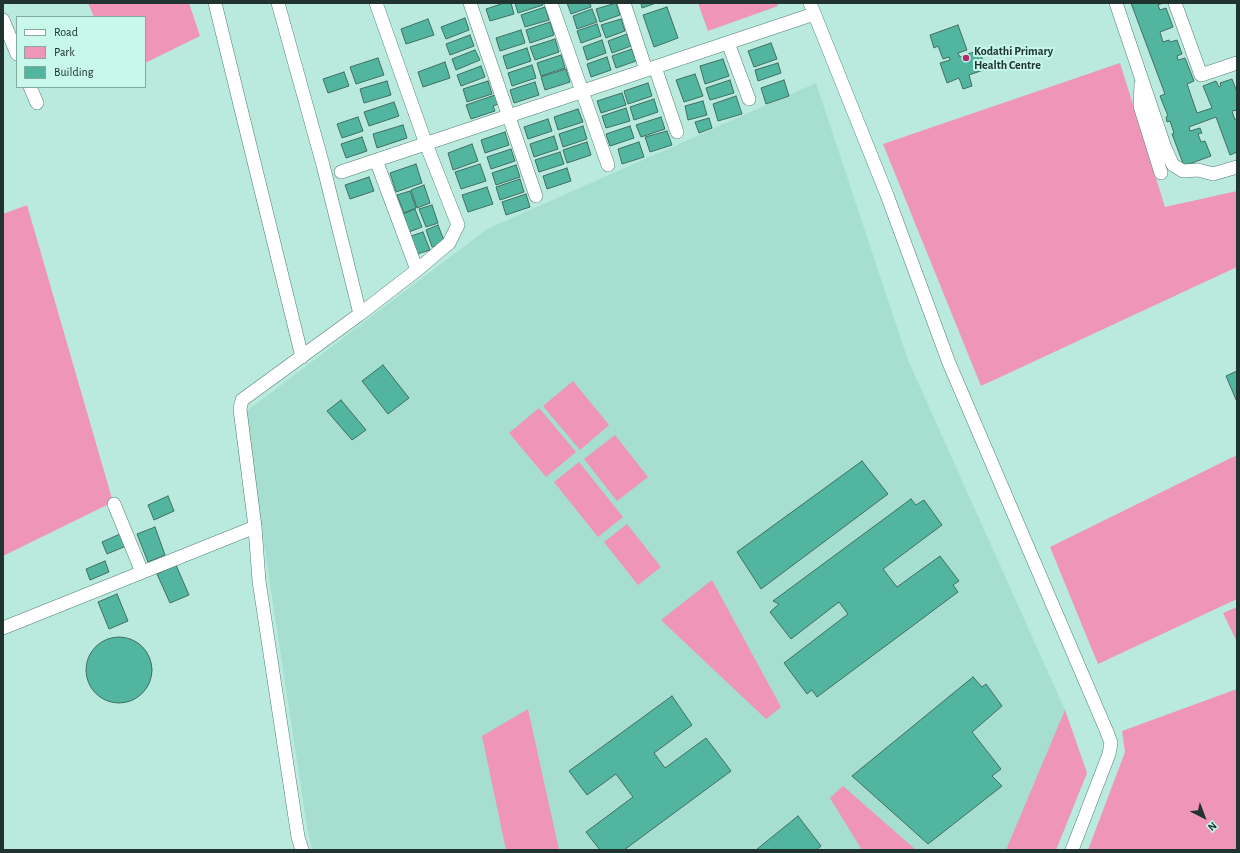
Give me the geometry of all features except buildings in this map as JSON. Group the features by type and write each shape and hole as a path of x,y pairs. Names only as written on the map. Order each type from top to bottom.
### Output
{"street":[{"path":"215,3 302,357"},
{"path":"278,3 323,165 360,314"},
{"path":"302,850 298,837 259,581 255,527 240,409 242,400 360,314 417,270 449,243 458,224 426,144 376,3"},
{"path":"470,3 536,196"},
{"path":"551,3 608,165"},
{"path":"624,3 677,132"},
{"path":"1116,3 1165,148 1173,165 1183,171 1198,170 1213,174 1237,167"},
{"path":"1175,3 1201,76 1237,63"},
{"path":"341,172 728,43 812,9 887,195 949,363 1108,732 1111,743 1109,754 1072,850"},
{"path":"3,20 16,52"},
{"path":"728,43 749,99"},
{"path":"1141,76 1140,106 1161,173"},
{"path":"30,88 37,103"},
{"path":"376,160 417,270"},
{"path":"114,504 142,572"},
{"path":"3,628 255,527"}],"shaded area":[{"path":"816,83 908,360 1065,710 1087,773 1056,850 312,850 307,827 244,413 487,229"}],"green space":[{"path":"88,3 189,3 200,36 146,63 146,16 94,16"},
{"path":"698,3 777,3 778,6 708,31"},
{"path":"1120,63 1165,207 1237,191 1237,267 981,386 883,144"},
{"path":"27,205 113,502 3,556 3,214"},
{"path":"573,381 609,425 580,450 543,406"},
{"path":"539,408 576,452 546,477 509,433"},
{"path":"615,435 648,477 617,501 584,459"},
{"path":"1237,455 1237,599 1098,664 1050,547"},
{"path":"579,462 623,517 598,537 554,482"},
{"path":"627,524 661,567 638,585 604,542"},
{"path":"712,580 781,707 766,719 661,620"},
{"path":"1237,607 1237,639 1236,640 1223,613"},
{"path":"1237,689 1237,850 1088,850 1125,752 1122,731"},
{"path":"528,709 559,850 506,850 482,736"},
{"path":"1065,710 1087,773 1056,850 1006,850"},
{"path":"843,786 916,850 862,850 830,798"}],"place":[{"name":"Kodathi Primary Health Centre","path":"966,58"}]}
